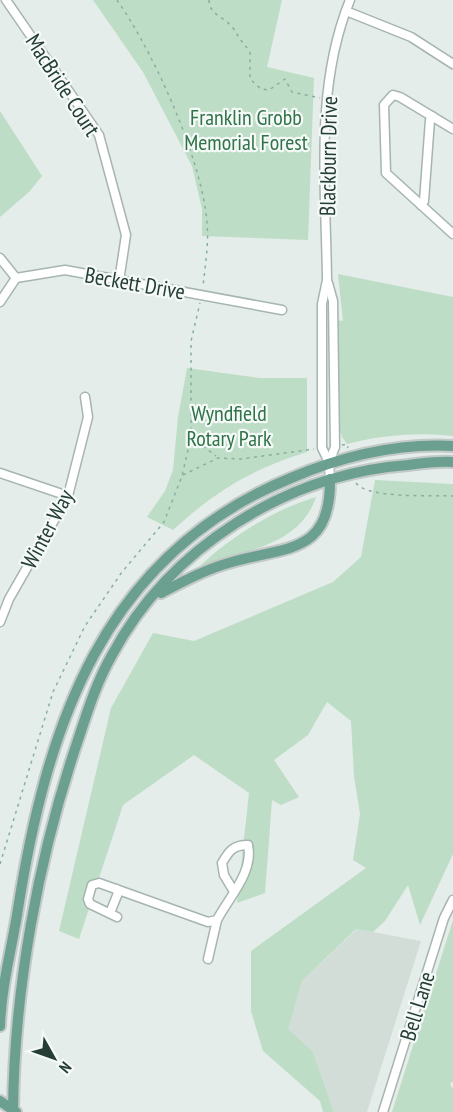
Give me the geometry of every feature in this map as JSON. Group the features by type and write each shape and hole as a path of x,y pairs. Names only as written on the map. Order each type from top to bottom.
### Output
{"main road":[{"path":"0,1026 21,884 54,752 75,692 103,639 131,596 178,545 238,503 329,462 348,456 368,451 429,444 453,446"},
{"path":"14,1111 29,944 51,826 101,676 122,637 152,598 186,561 218,535 275,500 330,478 375,467 453,462"},
{"path":"152,598 192,576 232,562 294,548 319,527 326,516 330,505 330,478"},
{"path":"0,1101 14,1111"}],"street":[{"name":"MacBride Court","path":"6,0 99,135 126,235 119,281"},
{"name":"Blackburn Drive","path":"330,478 329,462 322,448 322,303 327,279 325,116 334,50 350,0"},
{"path":"346,11 411,38 453,64"},
{"path":"453,129 393,95 384,105 384,168 391,178 453,234"},
{"path":"421,206 424,201 432,116"},
{"path":"0,258 16,278 0,302"},
{"name":"Beckett Drive","path":"16,278 65,270 282,310"},
{"name":"Blackburn Drive","path":"327,279 333,301 335,447 329,462"},
{"name":"Winter Way","path":"0,622 9,599 68,496 88,417 85,397"},
{"path":"0,473 68,496"},
{"path":"208,959 217,920 233,890 246,872 251,858 248,845 238,845 230,850 222,863 224,875 233,890"},
{"path":"116,889 118,893 114,915 90,904 89,891 92,885 99,883 116,889 208,922 217,920"},
{"name":"Bell Lane","path":"383,1112 444,918 453,900"}],"path":[{"path":"117,0 157,72 199,179 207,225 202,296 191,341 191,437 182,476 218,458 241,459 322,448"},
{"path":"209,0 214,13 229,24 240,43 250,51 250,79 261,89 269,90 285,80 292,92 327,99"},
{"path":"191,437 218,458"},
{"path":"335,447 348,444 348,456"},
{"path":"348,474 360,489 384,493 453,496"}],"shaded area":[{"path":"357,929 421,941 367,1112 334,1112 313,1052 287,1030 302,981"}],"green space":[{"name":"Franklin Grobb Memorial Forest","path":"93,0 282,0 267,67 314,78 308,240 202,236 202,209 192,166 143,72"},
{"path":"0,111 42,176 29,192 0,217"},
{"path":"338,274 453,297 453,436 400,435 347,444 342,437 339,428 337,320 343,321"},
{"name":"Wyndfield Rotary Park","path":"187,368 259,378 307,378 307,452 268,466 235,483 204,503 173,530 147,517 165,491 173,470 178,417"},
{"path":"375,480 453,484 453,854 420,925 408,885 385,921 373,932 356,929 302,981 288,1029 313,1052 334,1112 323,1112 320,1101 263,1051 251,1011 251,951 366,868 353,860 360,814 354,776 351,721 327,702 308,735 274,760 299,797 281,805 272,800 265,893 237,903 249,793 194,755 123,805 79,939 59,931 111,708 153,633 194,641 333,582 361,557"},
{"path":"316,497 308,514 282,537 266,545 197,569 223,546 253,526 284,509"},
{"path":"453,920 453,1081 450,1084 453,1089 453,1112 392,1112"}]}
